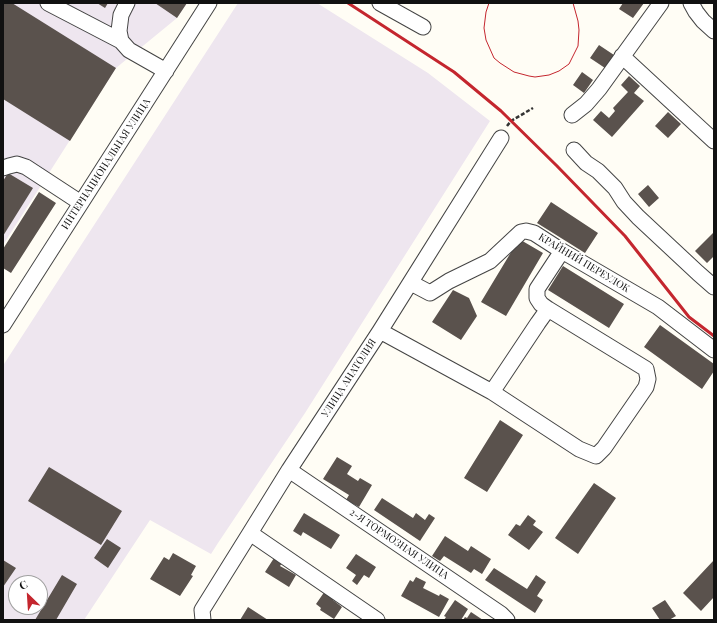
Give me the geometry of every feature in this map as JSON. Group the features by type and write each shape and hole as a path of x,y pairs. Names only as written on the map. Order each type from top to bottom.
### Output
{"street":[{"path":"48,3 121,41 129,50 166,71"},
{"path":"121,41 119,31 121,15 127,3"},
{"name":"ИНТЕРНАЦИОНАЛЬНАЯ УЛИЦА","path":"3,325 209,3"},
{"path":"380,3 423,27"},
{"path":"572,115 586,104 599,89 661,3"},
{"path":"691,3 703,21 714,31"},
{"path":"622,56 714,141"},
{"name":"УЛИЦА АНАТОЛИЯ","path":"203,620 202,610 289,470 411,283 502,133"},
{"path":"574,150 586,163 598,170 615,188 624,202 638,217 714,287"},
{"path":"3,168 17,164 26,167 81,203"},
{"name":"КРАЙНИЙ ПЕРЕУЛОК","path":"411,283 430,293 449,281 490,261 520,232 526,231 534,233 658,307 714,350"},
{"path":"380,331 492,392 579,449 596,456 613,436 646,387 648,379 646,369 541,304 537,298 537,289 562,251"},
{"path":"492,392 548,309"},
{"name":"2-Я ТОРМОЗНАЯ УЛИЦА","path":"289,470 502,614 507,620"},
{"path":"250,533 377,620"}],"path":[{"path":"502,133 511,121 533,108"}],"shaded area":[{"path":"3,3 187,3 177,18 116,68 3,245"},
{"path":"238,3 317,3 428,73 490,121 305,413 211,554 150,520 84,620 3,620 4,364"}],"building":[{"path":"3,3 12,3 116,68 70,141 3,99"},
{"path":"97,3 108,3 105,8"},
{"path":"155,3 187,3 177,18"},
{"path":"623,3 644,3 633,18 619,9"},
{"path":"599,45 614,55 605,68 590,58"},
{"path":"582,72 593,80 584,93 573,85"},
{"path":"629,76 640,86 634,93 644,101 612,137 593,120 601,111 609,118 615,111 613,108 628,92 621,85"},
{"path":"668,112 681,124 668,138 655,126"},
{"path":"8,173 33,188 3,236 3,181"},
{"path":"648,185 659,198 649,207 638,194"},
{"path":"39,192 56,203 11,273 3,268 3,249"},
{"path":"551,202 598,233 585,253 537,223"},
{"path":"714,232 714,256 707,263 695,251"},
{"path":"519,239 543,253 506,316 481,302"},
{"path":"563,266 624,304 609,328 548,290"},
{"path":"453,290 469,298 477,316 461,340 432,322"},
{"path":"660,325 714,364 714,371 702,389 644,347"},
{"path":"500,420 523,435 487,492 464,478"},
{"path":"337,457 352,466 347,474 358,481 360,478 372,485 359,507 346,500 349,495 323,479"},
{"path":"49,467 122,511 101,545 28,501"},
{"path":"594,483 616,498 578,554 555,538"},
{"path":"382,498 413,518 416,513 425,520 429,514 435,518 420,541 374,510"},
{"path":"304,513 340,535 331,549 303,532 301,536 293,531"},
{"path":"528,515 536,521 533,525 543,532 529,550 508,535 516,524 520,526"},
{"path":"445,536 468,551 471,546 491,559 482,574 474,569 471,573 444,556 440,561 432,556"},
{"path":"107,539 121,548 108,568 94,558"},
{"path":"173,553 196,566 191,575 193,576 180,596 150,579 164,557 169,560"},
{"path":"356,554 376,567 369,578 364,575 357,585 352,581 356,575 346,568"},
{"path":"274,558 282,563 280,566 296,575 289,587 265,572"},
{"path":"3,560 16,568 11,575 8,575 8,580 3,587"},
{"path":"714,560 714,597 701,611 683,593"},
{"path":"494,568 527,589 536,575 546,582 537,596 543,600 535,613 485,580"},
{"path":"62,575 77,584 56,620 35,620 38,615 48,615 48,598"},
{"path":"416,577 426,582 423,588 449,599 439,617 401,596 410,580 413,582"},
{"path":"325,591 335,597 333,600 342,607 334,619 320,610 321,608 316,604"},
{"path":"455,600 468,609 461,620 444,620 446,617 444,616"},
{"path":"665,600 676,616 669,620 660,620 652,608"},
{"path":"248,607 268,620 240,620"},
{"path":"471,612 483,620 463,620 465,617 467,618"}],"tram line":[{"path":"489,3 484,28 486,40 494,58 514,72 535,77 549,75 559,71 569,64 578,46 578,21 573,3"}],"railway":[{"path":"348,3 454,72 501,111 625,236 689,317 714,336"}]}
